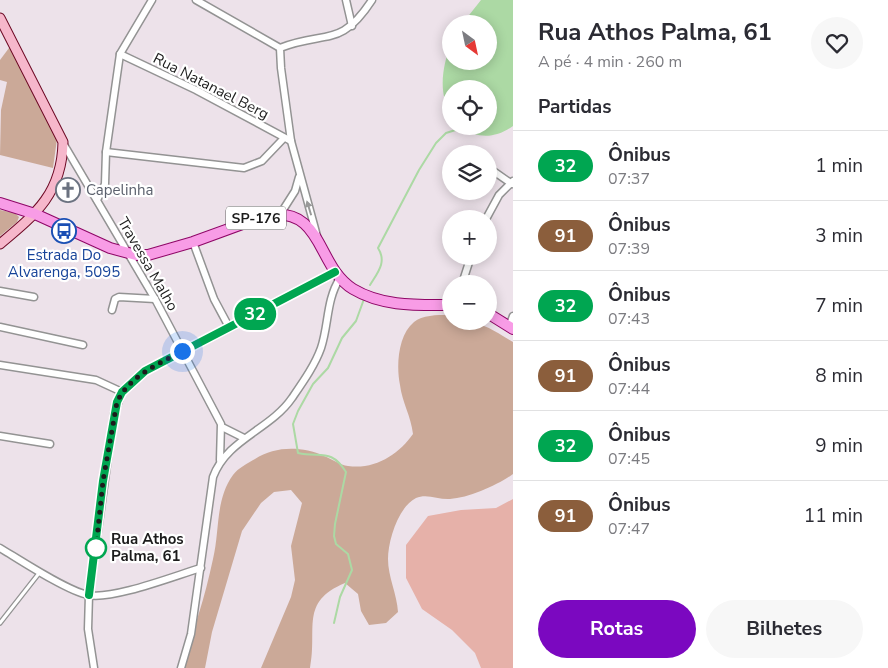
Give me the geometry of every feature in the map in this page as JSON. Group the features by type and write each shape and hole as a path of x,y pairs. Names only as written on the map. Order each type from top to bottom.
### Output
{"main road":[{"name":"SP-176","path":"0,203 35,214 129,255 148,255 193,242 267,215 281,213 298,218 314,232 338,275 356,290 393,304 442,305"},
{"path":"497,319 511,328"}],"street":[{"path":"98,200 104,184 106,152 120,54 152,0"},
{"path":"196,0 280,48 341,33 352,26 372,0"},
{"path":"346,0 352,26"},
{"path":"0,18 63,142 62,154 54,184 45,203 0,244"},
{"path":"280,48 288,140 319,241"},
{"name":"Rua Natanael Berg","path":"120,54 196,90 288,140"},
{"path":"106,152 244,168 262,161 288,140"},
{"name":"Travessa Malho","path":"63,142 155,299 222,427"},
{"path":"491,210 499,195 512,183 497,173"},
{"path":"281,213 295,191 299,176"},
{"path":"193,242 214,299 229,327"},
{"path":"94,668 88,629 89,595 103,481 114,414 122,392 145,371 229,327 338,275"},
{"path":"220,460 244,438 271,422 283,411 313,365 321,348 330,296 338,275"},
{"path":"0,291 34,297"},
{"path":"112,310 116,299 119,297 155,299"},
{"path":"511,328 513,316"},
{"path":"0,327 83,345"},
{"path":"0,365 96,380 122,392"},
{"path":"181,668 192,634 213,477 220,460 222,427 244,438"},
{"path":"0,436 50,444"},
{"path":"0,548 40,572 89,595 111,594 201,568"}],"lane":[{"path":"0,623 40,572"}],"shaded area":[{"path":"481,0 513,0 513,126 497,134 497,80 443,80 444,70 498,70 498,15 469,15"},
{"path":"12,44 57,139 53,168 0,155 1,110 7,82 0,80 0,60"},
{"path":"0,210 15,213 19,217 17,222 0,236"},
{"path":"442,315 442,330 493,330 513,342 513,474 474,494 450,499 429,496 420,497 410,502 395,525 388,552 389,572 398,612 386,623 369,625 361,611 358,594 345,583 331,591 321,599 313,618 310,668 261,668 291,597 295,580 291,546 302,503 291,490 274,492 261,503 242,531 212,632 205,668 179,668 203,601 215,548 223,495 233,475 243,466 263,455 280,450 307,450 345,465 358,467 377,463 401,448 413,434 401,391 398,369 399,351 404,335 414,322 430,316"},
{"path":"513,499 513,668 481,668 475,653 452,630 422,609 406,578 406,545 428,516 461,510 496,508"}],"waterway":[{"path":"370,285 382,262 381,253 378,248 419,170 436,143 444,135"},
{"path":"334,623 340,597 352,570 348,554 336,544 334,536 346,472 341,464 325,455 298,453 293,424 313,384 328,368 342,338 356,321 364,299"}],"bus line":[{"name":"32","path":"89,595 103,481 114,414 122,392 145,371 335,272"}],"place":[{"name":"Capelinha","path":"68,190"},
{"name":"Estrada Do Alvarenga, 5095","path":"64,231"},
{"name":"Rua Athos Palma, 61","path":"96,548"}],"route":[{"path":"96,548 103,481 117,402 122,392 145,371 182,351"}]}
